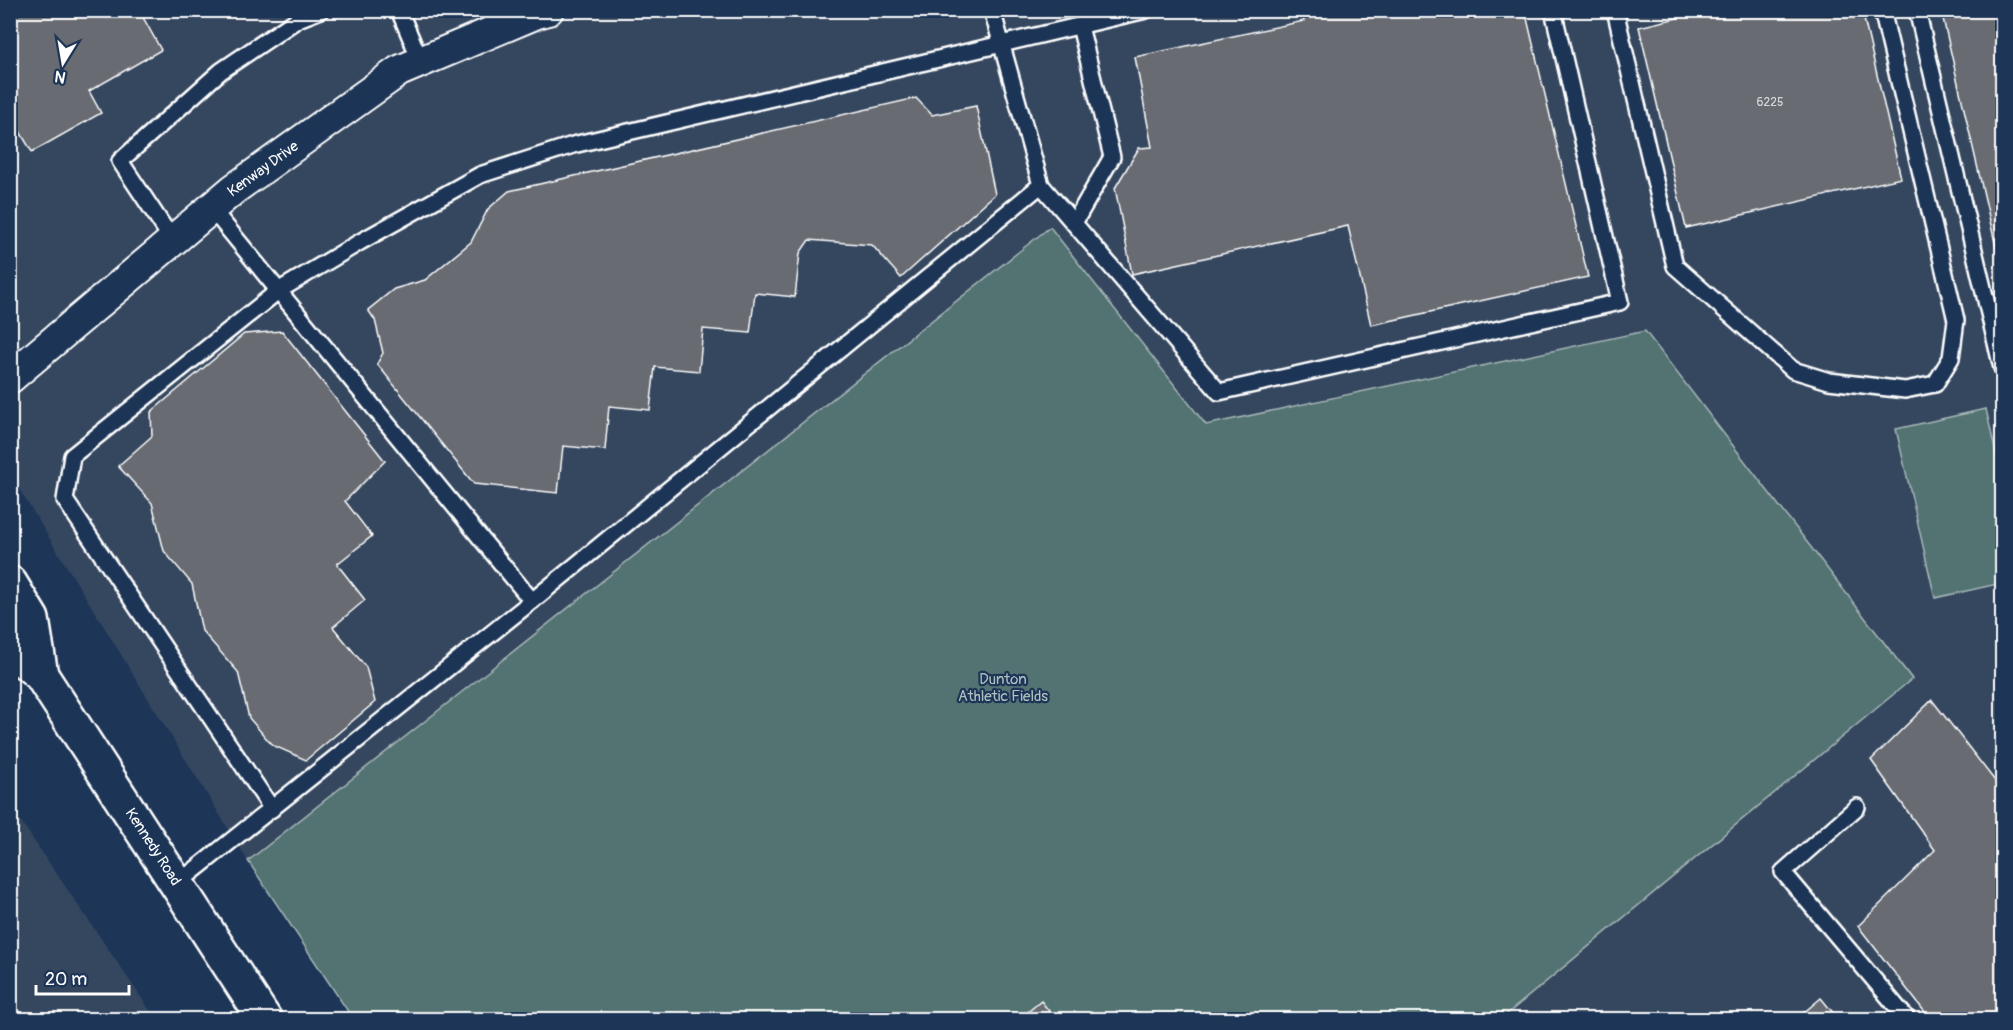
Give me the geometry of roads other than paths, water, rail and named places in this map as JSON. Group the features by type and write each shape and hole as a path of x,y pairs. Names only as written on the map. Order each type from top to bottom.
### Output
{"main road":[{"name":"Kennedy Road","path":"10,583 32,619 42,675"},
{"name":"Kennedy Road","path":"10,650 42,675 265,1020"}],"street":[{"name":"Kenway Drive","path":"10,378 243,182 399,71 421,62 497,19 548,10"}],"lane":[{"path":"173,241 120,162 221,71 298,19 321,10"},
{"path":"399,10 421,62"},
{"path":"992,10 1041,185 1219,392 1620,302 1553,10"},
{"path":"272,809 65,500 72,456 278,291 480,175 573,145 1146,10"},
{"path":"1615,10 1675,266 1793,370 1829,381 1905,390 1935,384 1951,358 1956,320 1882,10"},
{"path":"1917,10 2002,368"},
{"path":"1074,222 1112,157 1080,26"},
{"path":"177,884 532,601 1041,185"},
{"path":"211,208 532,601"},
{"path":"1857,807 1783,872 1908,1020"}],"park label":[{"name":"Dunton Athletic Fields","path":"1003,688"}]}
